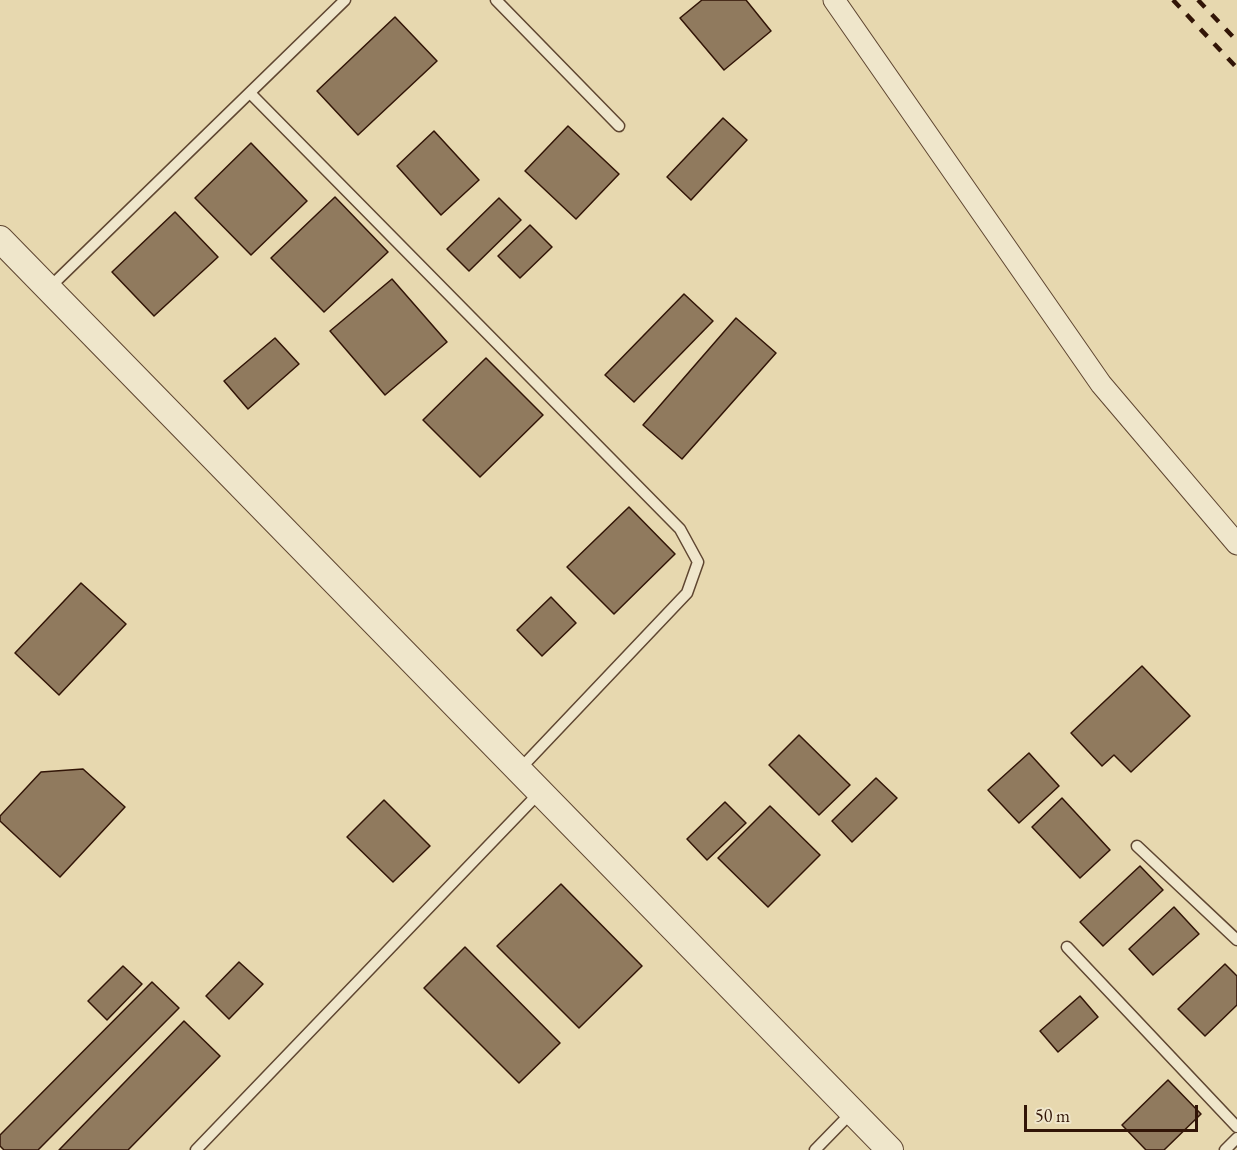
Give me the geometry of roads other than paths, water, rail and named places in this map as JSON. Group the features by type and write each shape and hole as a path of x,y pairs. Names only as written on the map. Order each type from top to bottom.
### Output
{"street":[{"path":"834,0 1101,384 1237,544"},
{"path":"0,239 890,1150"}],"lane":[{"path":"48,289 345,0"},
{"path":"496,0 619,126"},
{"path":"250,93 680,528 698,562 687,593 519,770"},
{"path":"196,1150 540,792"},
{"path":"1137,846 1237,940"},
{"path":"1067,947 1237,1127"},
{"path":"815,1150 853,1112"},
{"path":"1225,1150 1237,1138"}],"railway":[{"path":"1173,0 1237,68"},
{"path":"1198,0 1237,41"}]}
